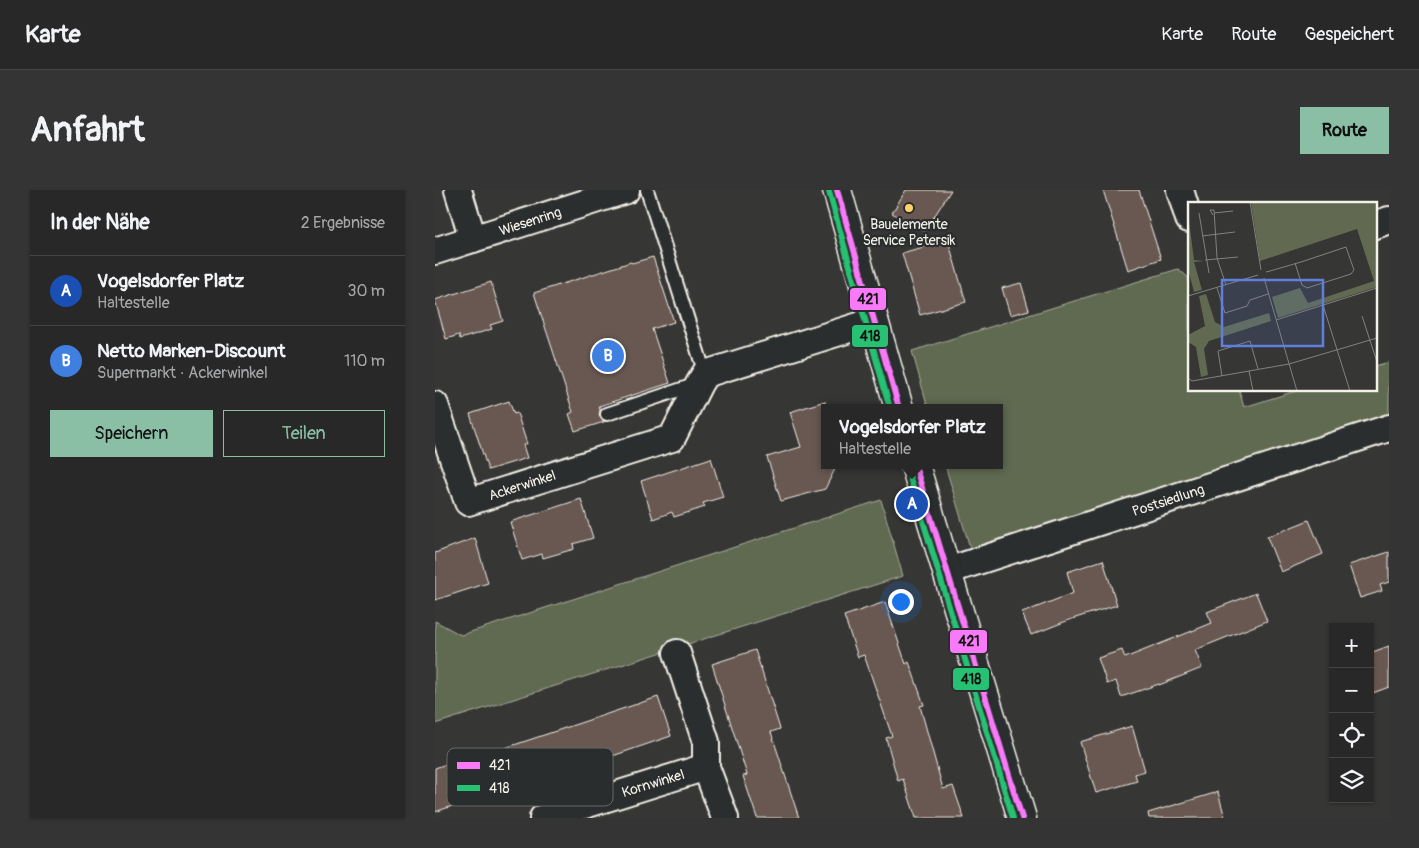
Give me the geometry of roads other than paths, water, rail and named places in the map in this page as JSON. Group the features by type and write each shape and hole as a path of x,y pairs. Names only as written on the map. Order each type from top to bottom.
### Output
{"street":[{"path":"457,190 473,239"},
{"name":"Wiesenring","path":"435,251 626,190"},
{"path":"837,190 898,404"},
{"path":"1180,190 1188,216"},
{"path":"1377,224 1389,220"},
{"path":"702,379 875,321"},
{"name":"Ackerwinkel","path":"435,405 469,502 672,438 702,379"},
{"name":"Postsiedlung","path":"947,571 1389,428"},
{"path":"916,469 1022,818"},
{"path":"677,653 706,742 706,767 725,818"},
{"name":"Kornwinkel","path":"613,796 706,767"},
{"name":"Kornwinkel","path":"543,818 581,806"}],"lane":[{"path":"607,414 702,379 647,190"}],"place":[{"name":"Bauelemente Service Petersik","path":"909,208"},
{"name":"Netto Marken-Discount","path":"608,356"},
{"name":"Vogelsdorfer Platz","path":"912,504"}]}
